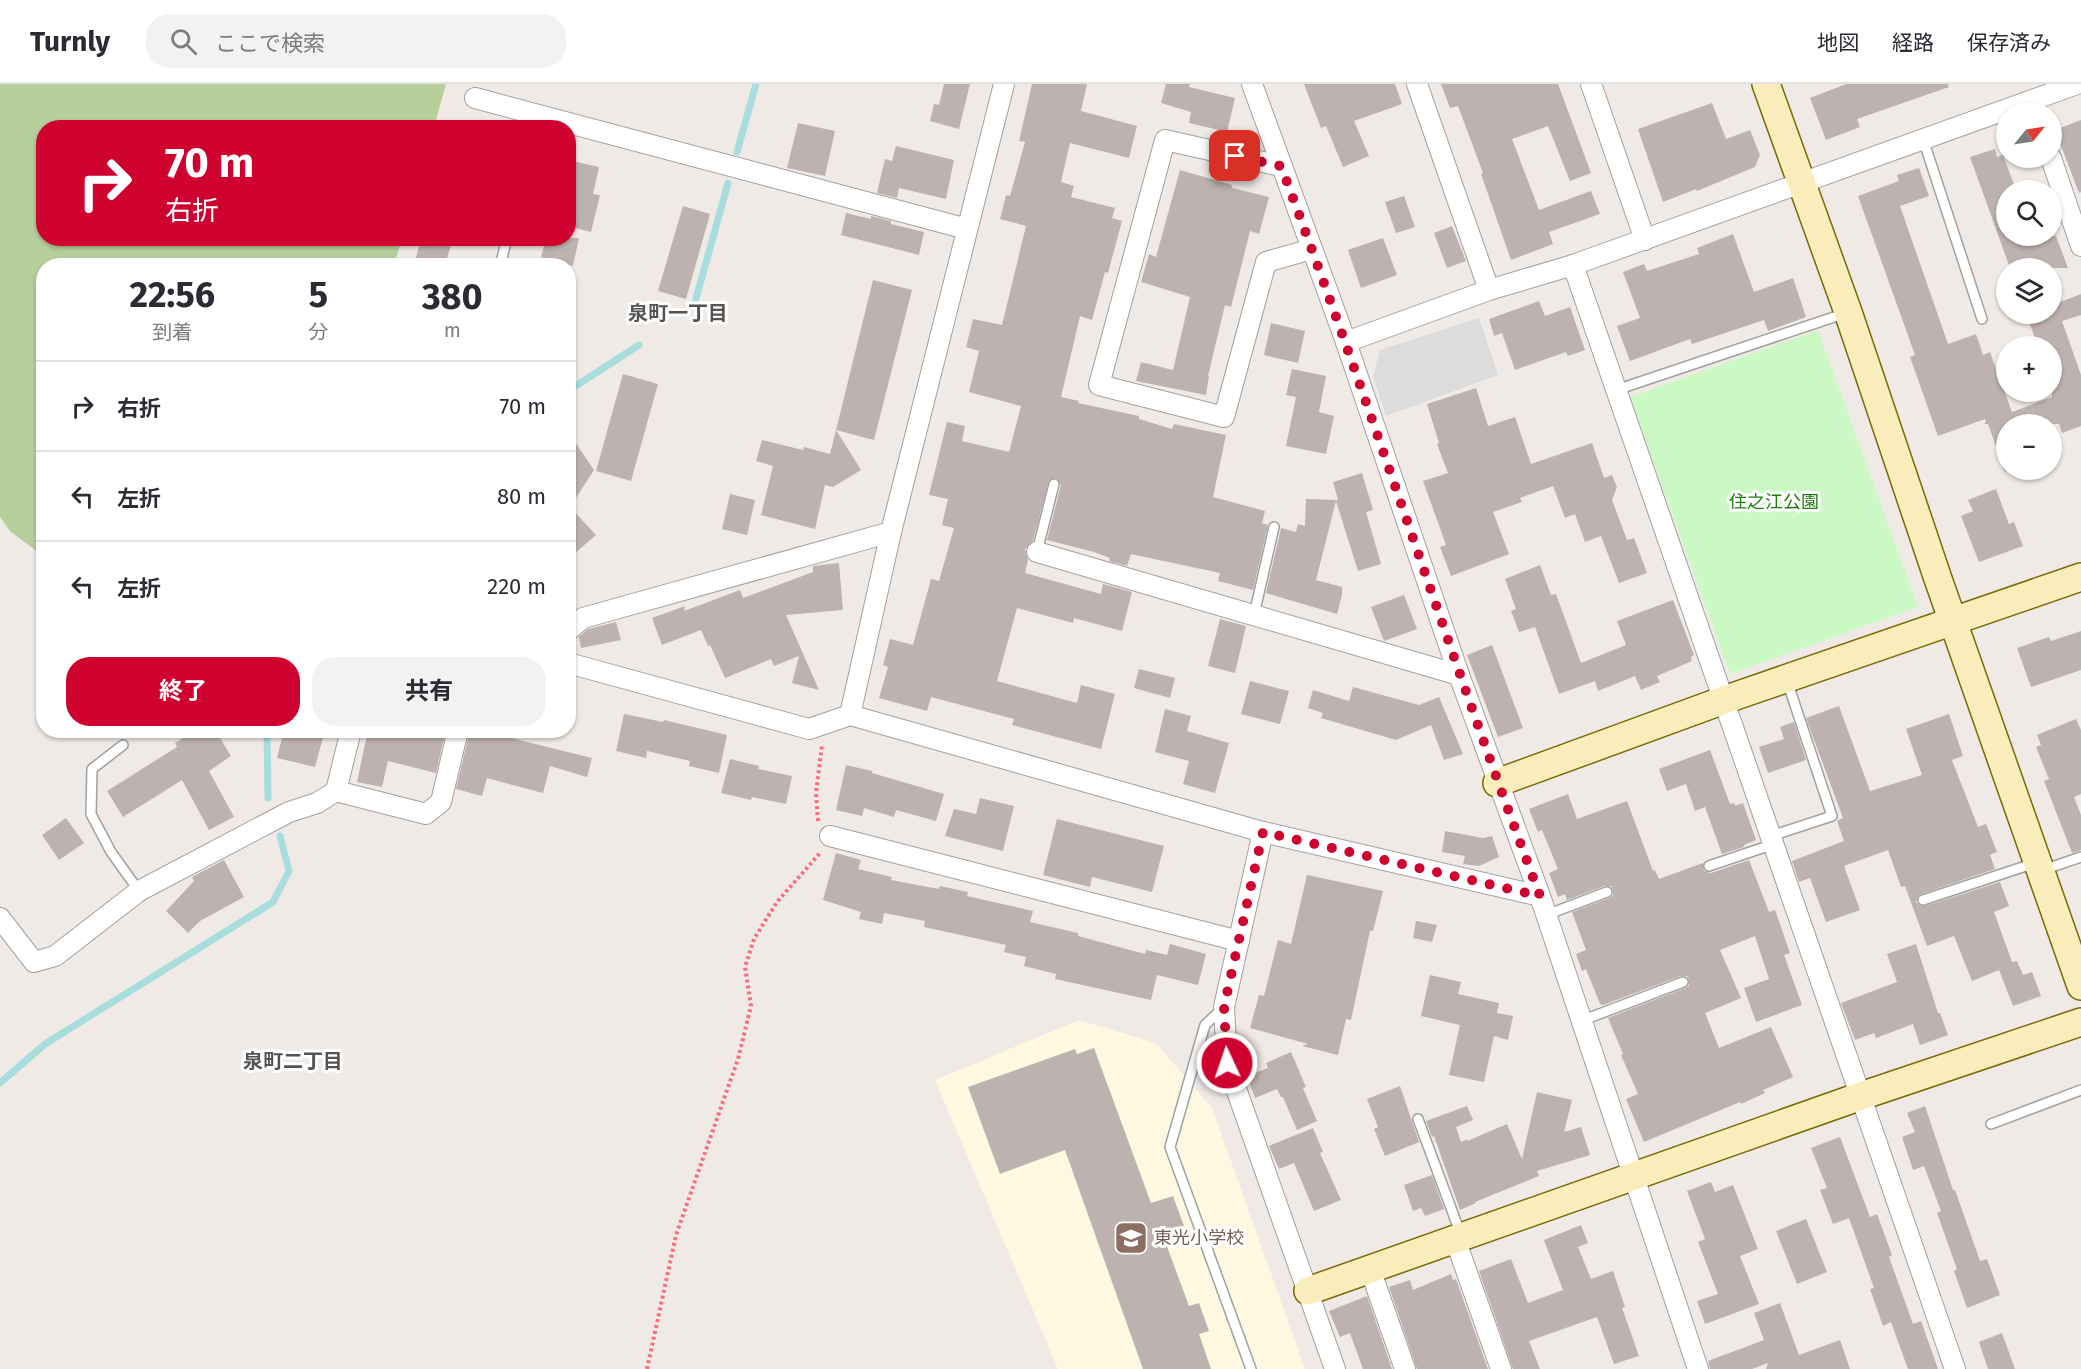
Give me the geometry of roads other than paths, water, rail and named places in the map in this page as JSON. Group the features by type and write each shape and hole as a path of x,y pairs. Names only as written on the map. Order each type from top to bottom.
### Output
{"street":[{"path":"850,716 891,532 1004,84"},
{"path":"1251,84 1346,342 1459,675 1543,906 1698,1369"},
{"path":"1417,84 1489,290"},
{"path":"1591,84 1644,240"},
{"path":"1766,84 1848,312 2081,986"},
{"path":"1346,342 1489,290 1573,266 2078,84"},
{"path":"476,94 536,120"},
{"path":"576,131 967,229"},
{"path":"1281,166 1165,140 1099,385 1224,417 1266,262 1312,249"},
{"path":"2054,168 2081,246"},
{"path":"1573,266 1955,1369"},
{"path":"576,624 583,618 891,532"},
{"path":"1037,552 1459,675"},
{"path":"1497,783 1724,700 2081,577"},
{"path":"576,665 810,729 850,716 1263,832 1543,906"},
{"path":"0,918 34,962 55,956 138,891 289,813 317,803 336,791 349,738"},
{"path":"336,791 426,814 441,802 456,738"},
{"path":"1263,832 1224,1007 1227,1063 1335,1369"},
{"path":"830,836 1239,941"},
{"path":"1308,1291 1861,1095 2081,1022"},
{"path":"1459,1238 1501,1369"},
{"path":"1370,1269 1405,1369"}],"lane":[{"path":"1923,139 1982,319"},
{"path":"1616,390 1848,312"},
{"path":"1037,552 1054,484"},
{"path":"1254,615 1274,527"},
{"path":"1709,866 1832,816 1786,679"},
{"path":"123,745 92,769 91,814 111,852 138,891"},
{"path":"1923,900 2081,857"},
{"path":"1543,906 1607,892"},
{"path":"1581,1022 1683,982"},
{"path":"1224,1007 1205,1025 1170,1147 1251,1369"},
{"path":"1991,1124 2081,1090"},
{"path":"1418,1119 1459,1238"}],"waterway":[{"path":"737,152 756,84"},
{"path":"694,306 728,183"},
{"path":"576,386 639,345"},
{"path":"267,738 268,798"},
{"path":"0,1083 45,1044 273,902 289,871 280,836"}],"place":[{"name":"東光小学校","path":"1131,1238"}],"district":[{"name":"泉町一丁目","path":"678,313"},
{"name":"泉町二丁目","path":"293,1061"}],"park label":[{"name":"住之江公園","path":"1774,502"}]}
